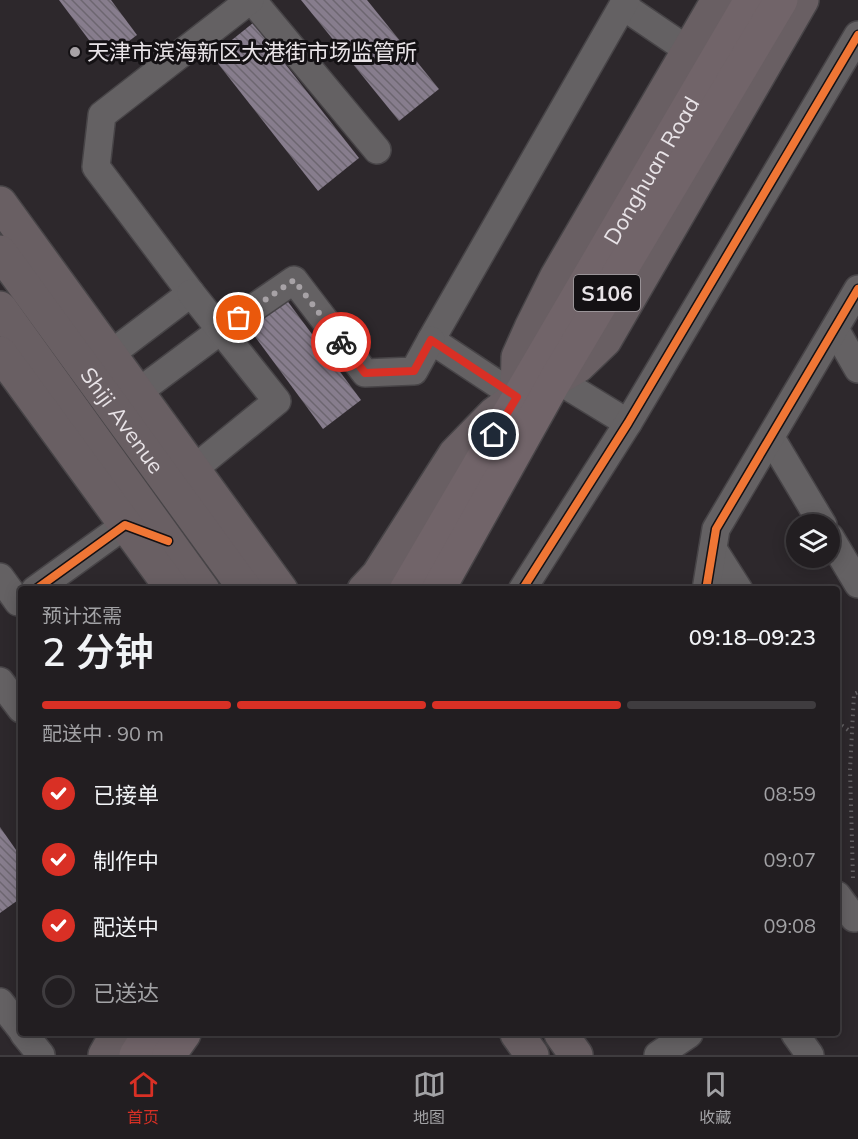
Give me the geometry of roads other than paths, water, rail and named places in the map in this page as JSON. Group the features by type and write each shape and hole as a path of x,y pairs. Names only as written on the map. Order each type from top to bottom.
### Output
{"highway":[{"name":"Donghuan Road","path":"408,586 517,397 700,58 752,0"},
{"name":"Donghuan Road","path":"440,586 556,379 781,0"},
{"path":"136,1055 148,1036"},
{"path":"169,1055 183,1036"}],"main road":[{"path":"700,58 718,0"},
{"path":"556,379 578,366 605,340 802,0"},
{"path":"0,203 99,363 126,401 183,478 278,586"},
{"name":"Shiji Avenue","path":"0,252 99,363"},
{"name":"Shiji Avenue","path":"0,308 200,586"},
{"path":"0,353 169,586"},
{"path":"367,586 385,565 456,454 494,414 517,397"},
{"path":"118,471 125,525"},
{"name":"Shiji Avenue","path":"183,478 244,583"},
{"path":"105,1055 116,1036"},
{"path":"185,1055 190,1036"},
{"path":"518,1036 532,1055"},
{"path":"562,1036 576,1055"}],"street":[{"path":"183,478 277,401 220,331 96,167 102,115 251,0 377,150"},
{"path":"126,401 220,331 294,280 365,373 414,371 625,3 700,58"},
{"path":"525,586 628,423 858,35"},
{"path":"707,586 716,529 858,290"},
{"path":"99,363 191,293"},
{"path":"835,329 858,369"},
{"path":"431,340 517,397"},
{"path":"556,379 628,423"},
{"path":"771,438 816,514"},
{"path":"41,586 125,525 168,541"},
{"path":"713,549 736,586"},
{"path":"840,554 858,584"},
{"path":"0,577 18,601"},
{"path":"0,681 18,705"},
{"path":"840,901 850,921"},
{"path":"0,1002 18,1025"},
{"path":"26,1036 41,1055"},
{"path":"658,1055 686,1036"},
{"path":"796,1036 810,1055"}],"place":[{"name":"天津市滨海新区大港街市场监管所","path":"75,52"}]}
